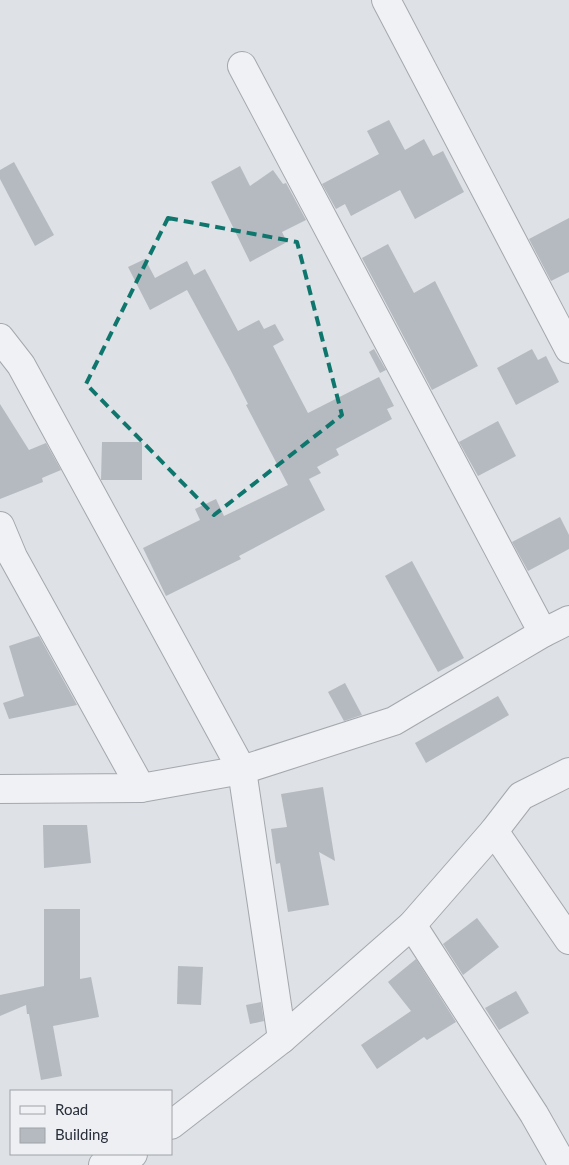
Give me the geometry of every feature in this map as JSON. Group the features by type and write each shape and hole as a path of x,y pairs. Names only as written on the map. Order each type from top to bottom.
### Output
{"street":[{"path":"386,0 569,348"},
{"path":"242,66 543,633"},
{"path":"0,338 22,365 242,770 282,1039"},
{"path":"0,526 13,557 141,788"},
{"path":"0,789 141,788 242,770 394,721 543,633 569,620"},
{"path":"172,1124 282,1039 412,925 494,831 521,796 569,772"},
{"path":"494,831 569,940"},
{"path":"412,925 534,1114 563,1165"},
{"path":"103,1165 130,1155"}],"highlighted area":[{"path":"168,218 297,242 342,415 214,515 86,384"}],"building":[{"path":"389,120 405,150 424,139 433,156 443,151 464,192 415,219 400,190 351,216 345,204 336,209 322,184 379,154 367,131"},
{"path":"14,162 54,235 35,246 0,179 0,170"},
{"path":"240,166 250,186 273,170 283,184 286,183 306,220 282,232 287,242 250,262 211,182"},
{"path":"569,218 569,272 551,281 529,239"},
{"path":"388,244 414,293 435,281 478,366 432,390 362,258"},
{"path":"145,259 155,278 187,261 194,275 205,269 238,331 259,320 264,329 275,324 284,340 273,346 308,413 379,377 394,406 387,409 392,419 336,449 339,455 317,467 321,473 309,479 325,510 239,556 241,559 166,596 143,548 200,520 195,509 216,499 224,516 288,485 246,405 248,404 230,369 187,290 150,310 128,267"},
{"path":"374,349 386,370 380,373 369,352"},
{"path":"532,349 538,360 546,356 559,382 516,405 497,368"},
{"path":"0,404 29,450 46,443 61,470 42,478 43,482 0,499"},
{"path":"498,421 516,456 478,476 459,442"},
{"path":"102,442 142,442 142,480 101,480"},
{"path":"560,517 569,535 569,549 528,571 512,542"},
{"path":"412,561 464,658 438,672 385,576"},
{"path":"39,636 77,705 9,719 3,703 24,696 9,646"},
{"path":"345,683 362,715 344,721 328,692"},
{"path":"498,696 509,715 426,763 415,743"},
{"path":"323,787 335,861 319,852 329,905 288,912 280,863 276,864 271,829 287,827 281,794"},
{"path":"43,825 87,825 91,863 44,868"},
{"path":"44,909 80,909 80,979 91,977 99,1017 53,1026 62,1076 41,1080 26,1005 0,1016 0,995 44,986"},
{"path":"477,918 499,947 463,975 443,944"},
{"path":"416,959 456,1022 427,1040 424,1037 377,1069 361,1045 411,1011 388,982"},
{"path":"178,966 203,967 201,1005 177,1004"},
{"path":"516,991 529,1013 499,1030 485,1008"},
{"path":"261,1002 264,1021 250,1024 246,1005"}]}
